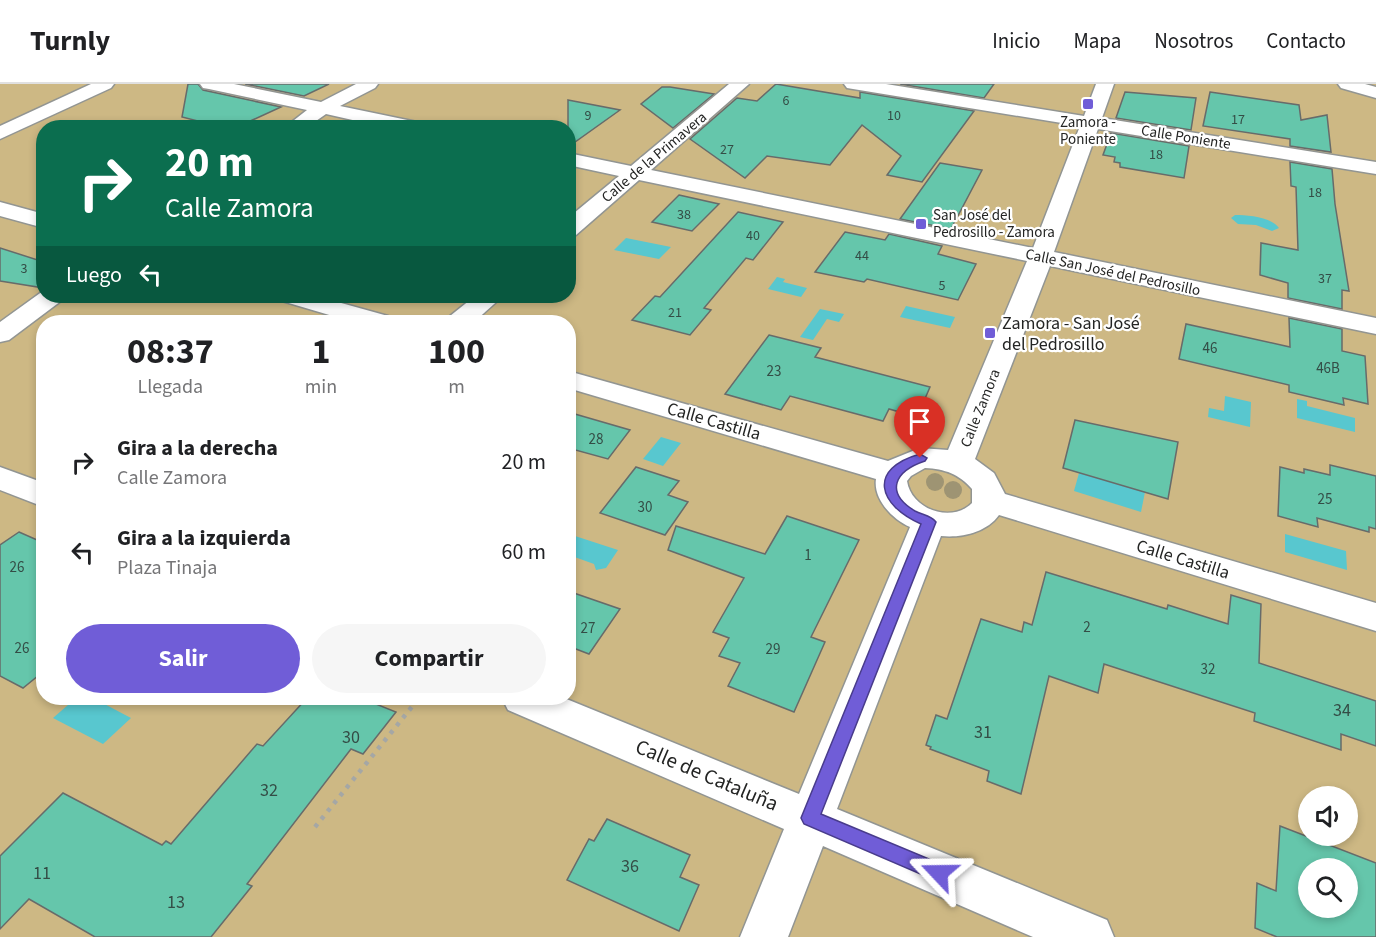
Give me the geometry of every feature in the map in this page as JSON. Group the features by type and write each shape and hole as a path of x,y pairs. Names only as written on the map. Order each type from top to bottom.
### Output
{"street":[{"path":"0,133 105,84"},
{"path":"209,84 379,120"},
{"path":"305,120 322,108 369,84"},
{"name":"Calle de la Primavera","path":"576,223 740,84"},
{"name":"Calle Poniente","path":"854,84 1376,168"},
{"name":"Calle Zamora","path":"958,463 1041,256 1105,84"},
{"path":"1347,84 1376,93"},
{"name":"Calle San José del Pedrosillo","path":"576,161 1376,326"},
{"path":"0,209 36,219"},
{"path":"0,334 42,303"},
{"path":"315,303 355,315"},
{"path":"467,315 482,303"},
{"name":"Calle Castilla","path":"576,381 893,473"},
{"path":"920,458 939,458 958,463 983,479 989,490 990,501 984,513 970,522 950,525 929,522 909,513 895,500 890,486 893,473 904,463 920,458"},
{"path":"0,478 36,493"},
{"name":"Calle Castilla","path":"990,501 1376,617"},
{"path":"764,937 929,522"},
{"name":"Calle de Cataluña","path":"539,705 1090,937"}],"path":[{"path":"315,827 413,705"}],"shaded area":[{"path":"0,84 1376,84 1376,937 0,937"}],"water":[{"path":"1235,215 1265,219 1279,228 1272,231 1256,225 1238,224 1231,218"},
{"path":"626,238 671,247 659,259 614,250"},
{"path":"777,277 785,279 783,282 807,288 801,297 768,289"},
{"path":"906,306 955,317 950,328 900,317"},
{"path":"820,309 844,314 839,322 827,319 813,340 800,337"},
{"path":"1225,396 1251,402 1250,427 1208,417 1209,408 1224,411"},
{"path":"1297,399 1307,401 1307,406 1355,418 1355,432 1297,418"},
{"path":"661,437 681,443 663,466 643,459"},
{"path":"1079,473 1145,492 1141,512 1074,491"},
{"path":"1285,534 1346,551 1347,570 1285,552"},
{"path":"576,536 618,550 606,568 596,570 594,564 576,558"},
{"path":"68,705 106,705 131,718 103,744 53,718"}],"building":[{"path":"188,84 198,84 203,90 281,107 253,120 194,120 182,117"},
{"path":"245,84 329,84 304,96"},
{"path":"776,84 860,98 860,92 974,111 922,182 887,175 901,156 862,125 830,165 767,156 745,178 690,139 737,98 757,101"},
{"path":"900,84 994,84 984,98"},
{"path":"662,87 714,94 673,128 641,104"},
{"path":"1125,92 1196,98 1191,130 1116,118"},
{"path":"1210,92 1299,105 1301,120 1327,115 1331,152 1290,146 1290,139 1203,126"},
{"path":"568,100 620,110 576,141 576,120 568,120"},
{"path":"1111,133 1189,146 1184,178 1120,167 1120,163 1114,162 1115,157 1103,155"},
{"path":"1290,162 1332,169 1335,204 1349,291 1342,290 1342,309 1288,298 1288,283 1260,275 1261,243 1298,250 1296,187 1291,186"},
{"path":"940,163 982,170 951,229 900,219"},
{"path":"679,195 719,204 692,231 652,222"},
{"path":"738,212 783,222 753,260 746,258 704,308 711,310 690,335 632,320 655,296 660,297"},
{"path":"845,232 885,240 889,234 942,246 938,254 976,264 958,300 867,279 864,282 815,272"},
{"path":"0,248 36,259 36,287 0,281"},
{"path":"1289,318 1342,329 1342,351 1365,356 1368,404 1343,398 1344,405 1289,392 1289,385 1179,359 1186,324 1290,347"},
{"path":"769,335 821,348 815,357 930,387 917,417 889,409 883,421 790,396 781,410 725,394"},
{"path":"576,414 630,430 608,459 576,450"},
{"path":"1075,420 1178,442 1168,499 1063,468"},
{"path":"1330,465 1376,476 1376,529 1369,527 1369,532 1317,518 1318,527 1278,516 1280,467 1304,473 1304,469 1330,475"},
{"path":"636,467 679,481 668,495 688,502 665,535 600,513"},
{"path":"787,516 859,540 811,637 825,642 794,712 728,686 740,663 719,656 729,638 713,632 744,578 668,550 676,526 765,554"},
{"path":"19,532 36,539 36,677 23,688 0,676 0,545"},
{"path":"1046,572 1167,609 1168,605 1228,624 1231,595 1261,604 1259,663 1376,701 1376,746 1341,734 1341,750 1254,721 1255,713 1104,664 1098,693 1049,676 1021,794 987,781 989,771 930,749 931,747 926,745 936,715 947,719 981,619 1022,632 1024,622 1032,625"},
{"path":"576,594 620,609 589,654 576,649"},
{"path":"301,705 378,705 396,712 363,754 351,749 247,884 252,886 211,937 95,937 29,899 0,929 0,856 63,793 162,845 166,841 171,844 257,744 263,746"},
{"path":"607,819 690,855 680,877 699,885 679,931 567,880 589,839 594,841"},
{"path":"1280,826 1298,833 1298,846 1332,846 1376,863 1376,937 1277,937 1255,928 1257,883 1276,891"}],"place":[{"name":"Zamora - Poniente","path":"1088,104"},
{"name":"San José del Pedrosillo - Zamora","path":"921,224"},
{"name":"Zamora - San José del Pedrosillo","path":"990,333"}],"route":[{"path":"920,458 904,463 893,473 890,486 895,500 909,513 929,522 810,818 939,873"}]}
